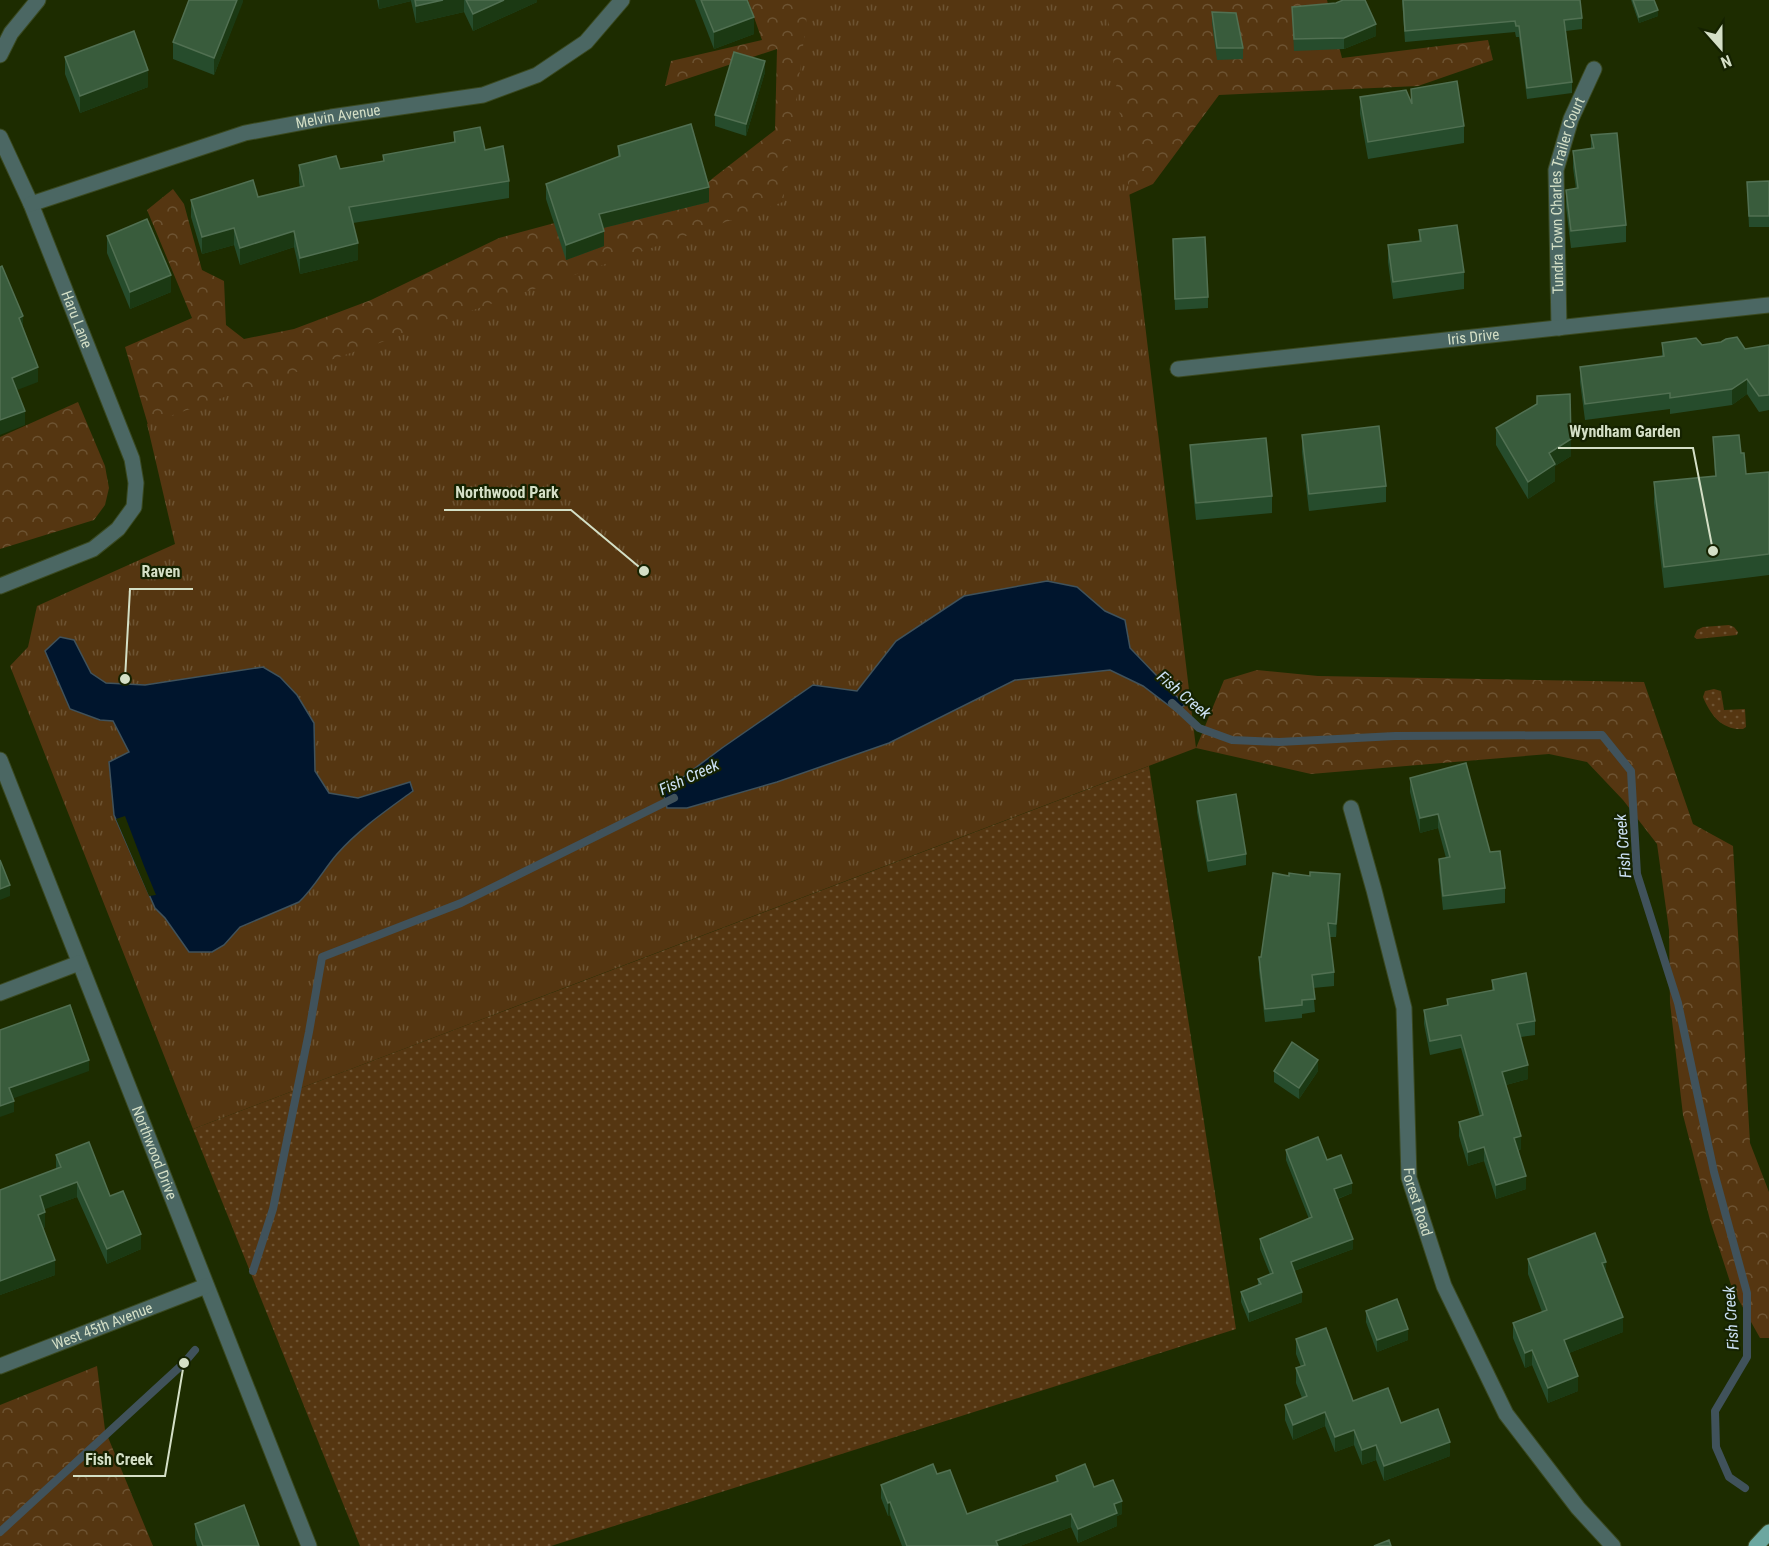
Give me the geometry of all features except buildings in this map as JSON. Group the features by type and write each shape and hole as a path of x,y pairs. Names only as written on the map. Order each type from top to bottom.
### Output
{"main road":[{"path":"1756,1546 1769,1532"}],"street":[{"path":"0,55 11,33 38,0"},
{"name":"Melvin Avenue","path":"31,204 245,133 331,117 483,95 537,75 586,42 622,0"},
{"name":"Tundra Town Charles Trailer Court","path":"1559,328 1556,170 1571,119 1594,69"},
{"name":"Haru Lane","path":"0,137 31,204 132,459 136,483 134,507 118,529 93,549 0,585"},
{"name":"Iris Drive","path":"1178,369 1769,305"},
{"name":"Northwood Drive","path":"0,760 309,1546"},
{"name":"Forest Road","path":"1351,808 1404,1008 1409,1178 1444,1286 1506,1414 1578,1508 1613,1546"},
{"path":"0,993 79,963"},
{"name":"West 45th Avenue","path":"0,1366 206,1286"}],"green space":[{"path":"748,0 1327,0 1342,58 1488,40 1493,60 1418,86 1219,95 1153,184 1073,220 207,546 167,489 125,347 192,318 147,210 173,189 184,204 202,270 224,281 226,325 244,339 294,329 371,300 499,238 603,210 682,208 713,178 775,130 777,49 665,86 671,61 762,40"},
{"path":"809,0 1106,0 1196,748 193,1129 10,666 28,647 37,606 175,544 147,424 783,202"},
{"path":"78,402 105,466 109,488 105,505 94,520 0,549 0,437"},
{"path":"1729,625 1738,632 1737,635 1697,639 1694,637 1697,630 1703,627"},
{"path":"1257,670 1318,676 1644,682 1693,824 1733,846 1750,1143 1769,1192 1769,1338 1760,1338 1732,1288 1710,1220 1683,1115 1670,1003 1669,930 1657,844 1623,800 1587,762 1549,754 1311,774 1196,748 1224,680"},
{"path":"1714,689 1721,691 1724,710 1745,709 1746,727 1736,729 1729,727 1714,716 1703,697 1705,691"},
{"path":"1149,766 1236,1329 551,1546 360,1546 193,1129"},
{"path":"97,1366 105,1430 153,1546 0,1546 0,1405"}],"water":[{"path":"1047,581 1077,587 1105,611 1125,620 1130,648 1185,705 1176,711 1143,686 1110,670 1015,680 889,743 777,782 687,808 667,808 663,792 813,685 857,691 896,641 964,596"},
{"path":"60,637 74,640 91,673 106,683 145,685 263,667 280,677 297,695 314,723 315,771 329,793 358,798 410,782 413,791 354,836 299,902 240,927 224,945 212,952 189,952 155,908 114,815 109,762 129,752 113,721 100,720 70,709 45,651"}],"pier":[{"path":"125,816 156,895 149,896 116,819"}],"waterway":[{"name":"Fish Creek","path":"1172,703 1199,728 1232,740 1279,742 1395,736 1602,735 1631,771 1637,874 1678,1003 1714,1172 1747,1293 1747,1357 1715,1411 1716,1447 1729,1477 1745,1488"},
{"name":"Fish Creek","path":"253,1271 273,1209 322,957 461,903 674,798"},
{"name":"Fish Creek","path":"0,1532 184,1363 195,1350"}],"place":[{"name":"Wyndham Garden","path":"1713,551"},
{"name":"Northwood Park","path":"644,571"},
{"name":"Raven","path":"125,679"},
{"name":"Fish Creek","path":"184,1363"}]}
